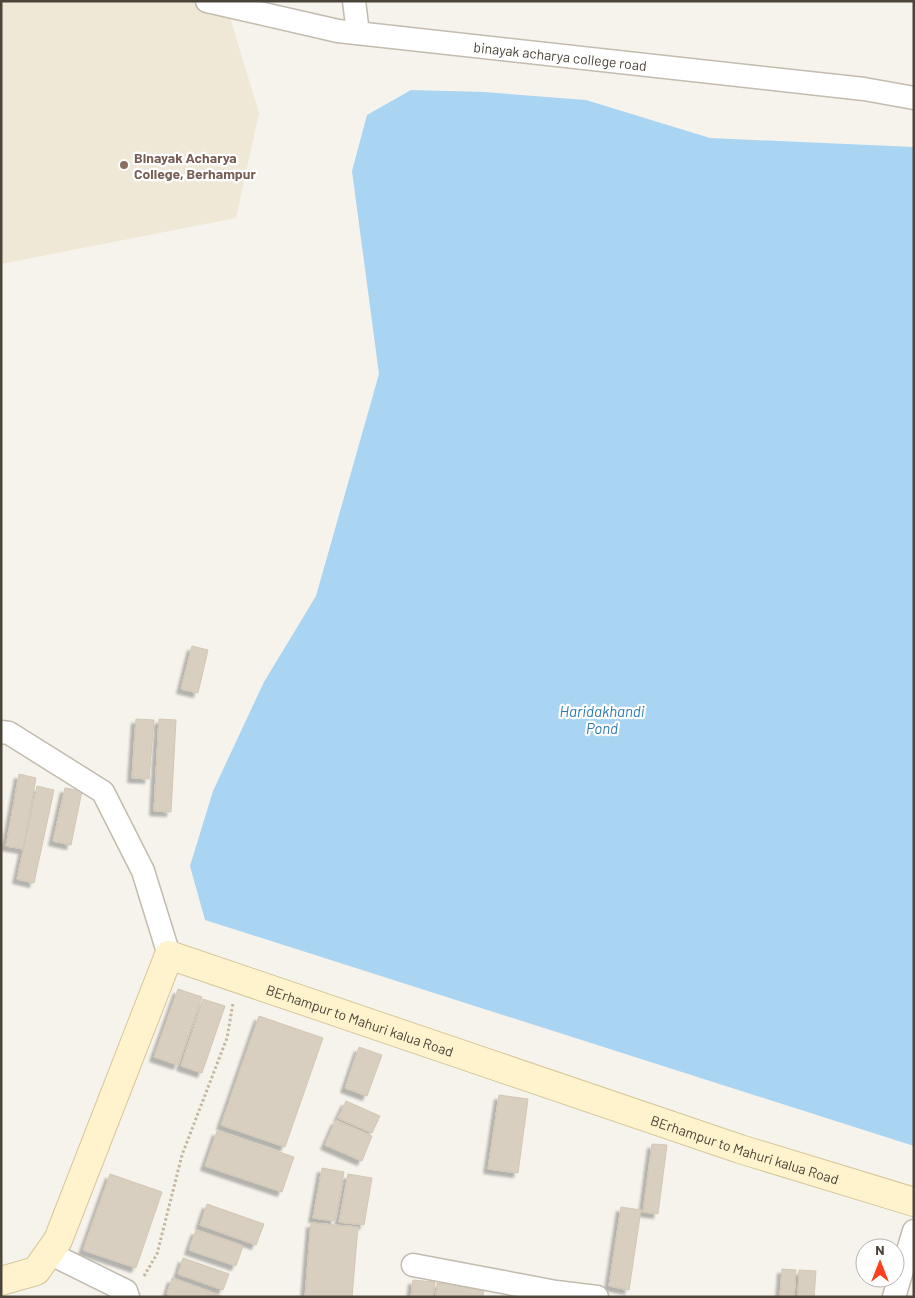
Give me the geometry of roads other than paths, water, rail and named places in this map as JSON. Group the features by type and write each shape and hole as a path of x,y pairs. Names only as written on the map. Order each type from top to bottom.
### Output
{"street":[{"name":"binayak acharya college road","path":"207,1 338,31 864,89 914,98"},
{"path":"354,1 358,33"},
{"path":"1,732 9,734 103,792 143,871 168,956 58,1240 36,1271 1,1281"},
{"name":"BErhampur to Mahuri kalua Road","path":"168,956 740,1148 914,1202"},
{"path":"894,1297 914,1231"},
{"path":"49,1253 126,1291 128,1297"},
{"path":"413,1265 556,1292 597,1297"}],"water":[{"name":"Haridakhandi Pond","path":"411,90 484,92 586,100 710,138 914,147 914,1146 205,920 190,866 213,791 264,682 316,596 379,374 352,171 367,115"}],"place":[{"name":"Binayak Acharya College, Berhampur","path":"124,165"}]}
